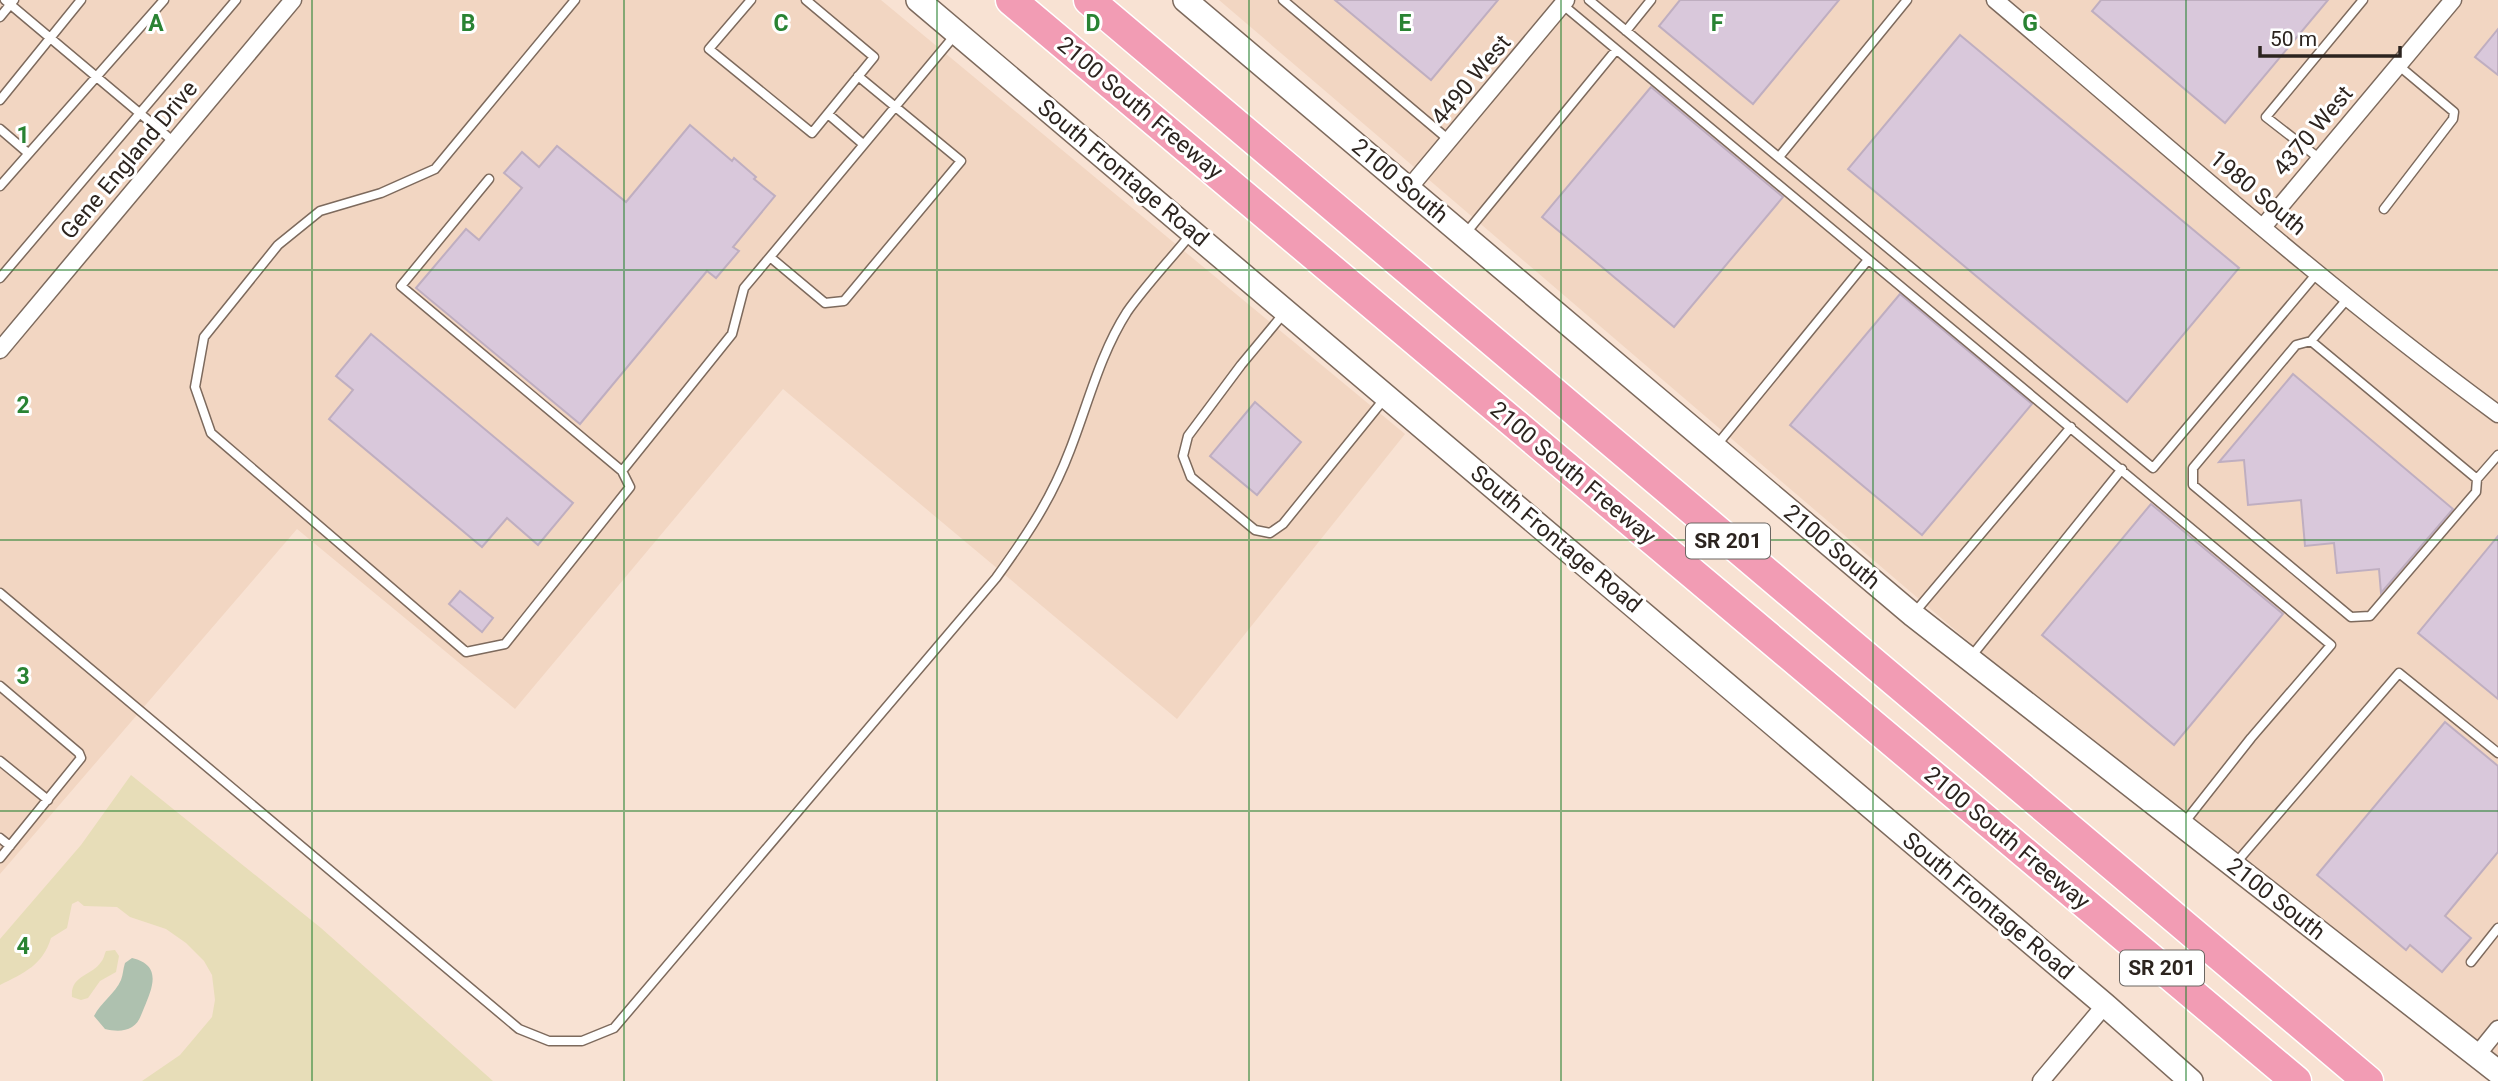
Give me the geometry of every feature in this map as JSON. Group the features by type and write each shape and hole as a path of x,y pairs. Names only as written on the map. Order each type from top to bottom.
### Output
{"highway":[{"name":"2100 South Freeway","path":"1011,0 2296,1081"},
{"name":"2100 South Freeway","path":"1088,0 2368,1081"},
{"path":"2268,997 2377,1081"}],"street":[{"name":"Gene England Drive","path":"0,350 293,0"},
{"name":"South Frontage Road","path":"918,0 2105,1005 2191,1081"},
{"name":"2100 South","path":"1185,0 1913,615 2498,1072"},
{"name":"4370 West","path":"2263,227 2453,0"},
{"name":"1980 South","path":"2000,1 2263,227 2435,368 2498,414"},
{"name":"4490 West","path":"1409,188 1564,2"},
{"path":"2041,1081 2105,1005"},
{"path":"2477,1055 2498,1029"}],"lane":[{"path":"0,100 81,0"},
{"path":"0,186 164,0"},
{"path":"0,278 236,0"},
{"path":"489,179 401,286 622,471 630,487 505,644 467,652 211,433 195,387 204,337 278,245 320,211 381,193 435,169 575,0"},
{"path":"751,0 709,49 812,133 874,57 806,0"},
{"path":"1283,0 1450,141"},
{"path":"1589,0 2153,468 2318,272"},
{"path":"1626,31 1651,0"},
{"path":"1779,158 1907,0"},
{"path":"2320,159 2266,117 2363,0"},
{"path":"0,17 10,2 175,142"},
{"path":"1564,2 1616,50 1867,261 2122,469 2330,645 2182,825"},
{"path":"622,471 732,334 744,288 957,33"},
{"path":"1464,235 1616,50"},
{"path":"2384,209 2453,118 2454,112 2398,65"},
{"path":"770,257 825,303 844,300 961,161 858,76"},
{"path":"828,114 863,144"},
{"path":"0,129 28,153"},
{"path":"0,593 519,1028 549,1041 582,1041 614,1028 1003,568 1031,530 1052,492 1071,449 1093,384 1127,312 1193,232"},
{"path":"1714,448 1867,261"},
{"path":"2349,297 2311,341 2296,345 2193,468 2193,485 2351,617 2370,616 2476,492 2477,479 2498,455"},
{"path":"1286,310 1188,436 1183,456 1191,477 1255,530 1270,533 1283,524 1387,396"},
{"path":"2311,341 2477,479"},
{"path":"1913,615 2071,427"},
{"path":"1969,659 2122,469"},
{"path":"2233,866 2399,673 2498,753"},
{"path":"0,686 81,755 80,760 0,858"},
{"path":"0,761 48,800"},
{"path":"0,838 10,846"},
{"path":"2470,962 2498,928"}],"shaded area":[{"path":"0,0 881,0 1405,434 1177,719 783,389 515,709 297,529 0,874"},
{"path":"1219,0 2498,0 2498,1058 2010,677"}],"green space":[{"path":"132,958 148,966 153,978 140,1019 126,1030 105,1029 94,1016 118,985 125,963"}],"sand":[{"path":"131,775 321,928 493,1081 142,1081 180,1055 212,1017 215,1000 212,975 204,961 186,943 166,929 130,917 117,907 84,906 78,901 72,904 67,928 51,938 38,962 0,985 0,939 81,845"},
{"path":"115,950 119,956 116,972 100,981 88,998 81,1000 72,997 74,984 97,967 106,951"}],"building":[{"path":"1335,0 1498,0 1431,80"},
{"path":"1680,0 1839,0 1753,104 1659,26"},
{"path":"2101,0 2328,0 2225,123 2092,11"},
{"path":"2498,29 2498,75 2475,57"},
{"path":"1960,35 2239,268 2127,402 1848,169"},
{"path":"1651,87 1783,197 1674,327 1542,217"},
{"path":"690,125 732,161 734,158 775,196 733,247 739,251 716,278 707,271 580,424 416,288 466,229 479,240 522,188 504,173 522,152 539,167 557,146 626,202"},
{"path":"1900,294 2032,404 1922,535 1790,425"},
{"path":"371,334 573,503 538,545 507,518 482,547 329,419 353,390 336,376"},
{"path":"2293,374 2453,509 2381,593 2379,569 2337,573 2334,543 2305,546 2301,500 2248,505 2244,460 2219,462"},
{"path":"1255,402 1301,442 1257,495 1210,456"},
{"path":"2151,504 2283,614 2174,745 2042,635"},
{"path":"2498,536 2498,699 2418,633"},
{"path":"460,591 493,618 482,632 449,604"},
{"path":"2445,722 2498,766 2498,852 2445,916 2471,938 2442,972 2410,945 2406,950 2317,875"}]}
